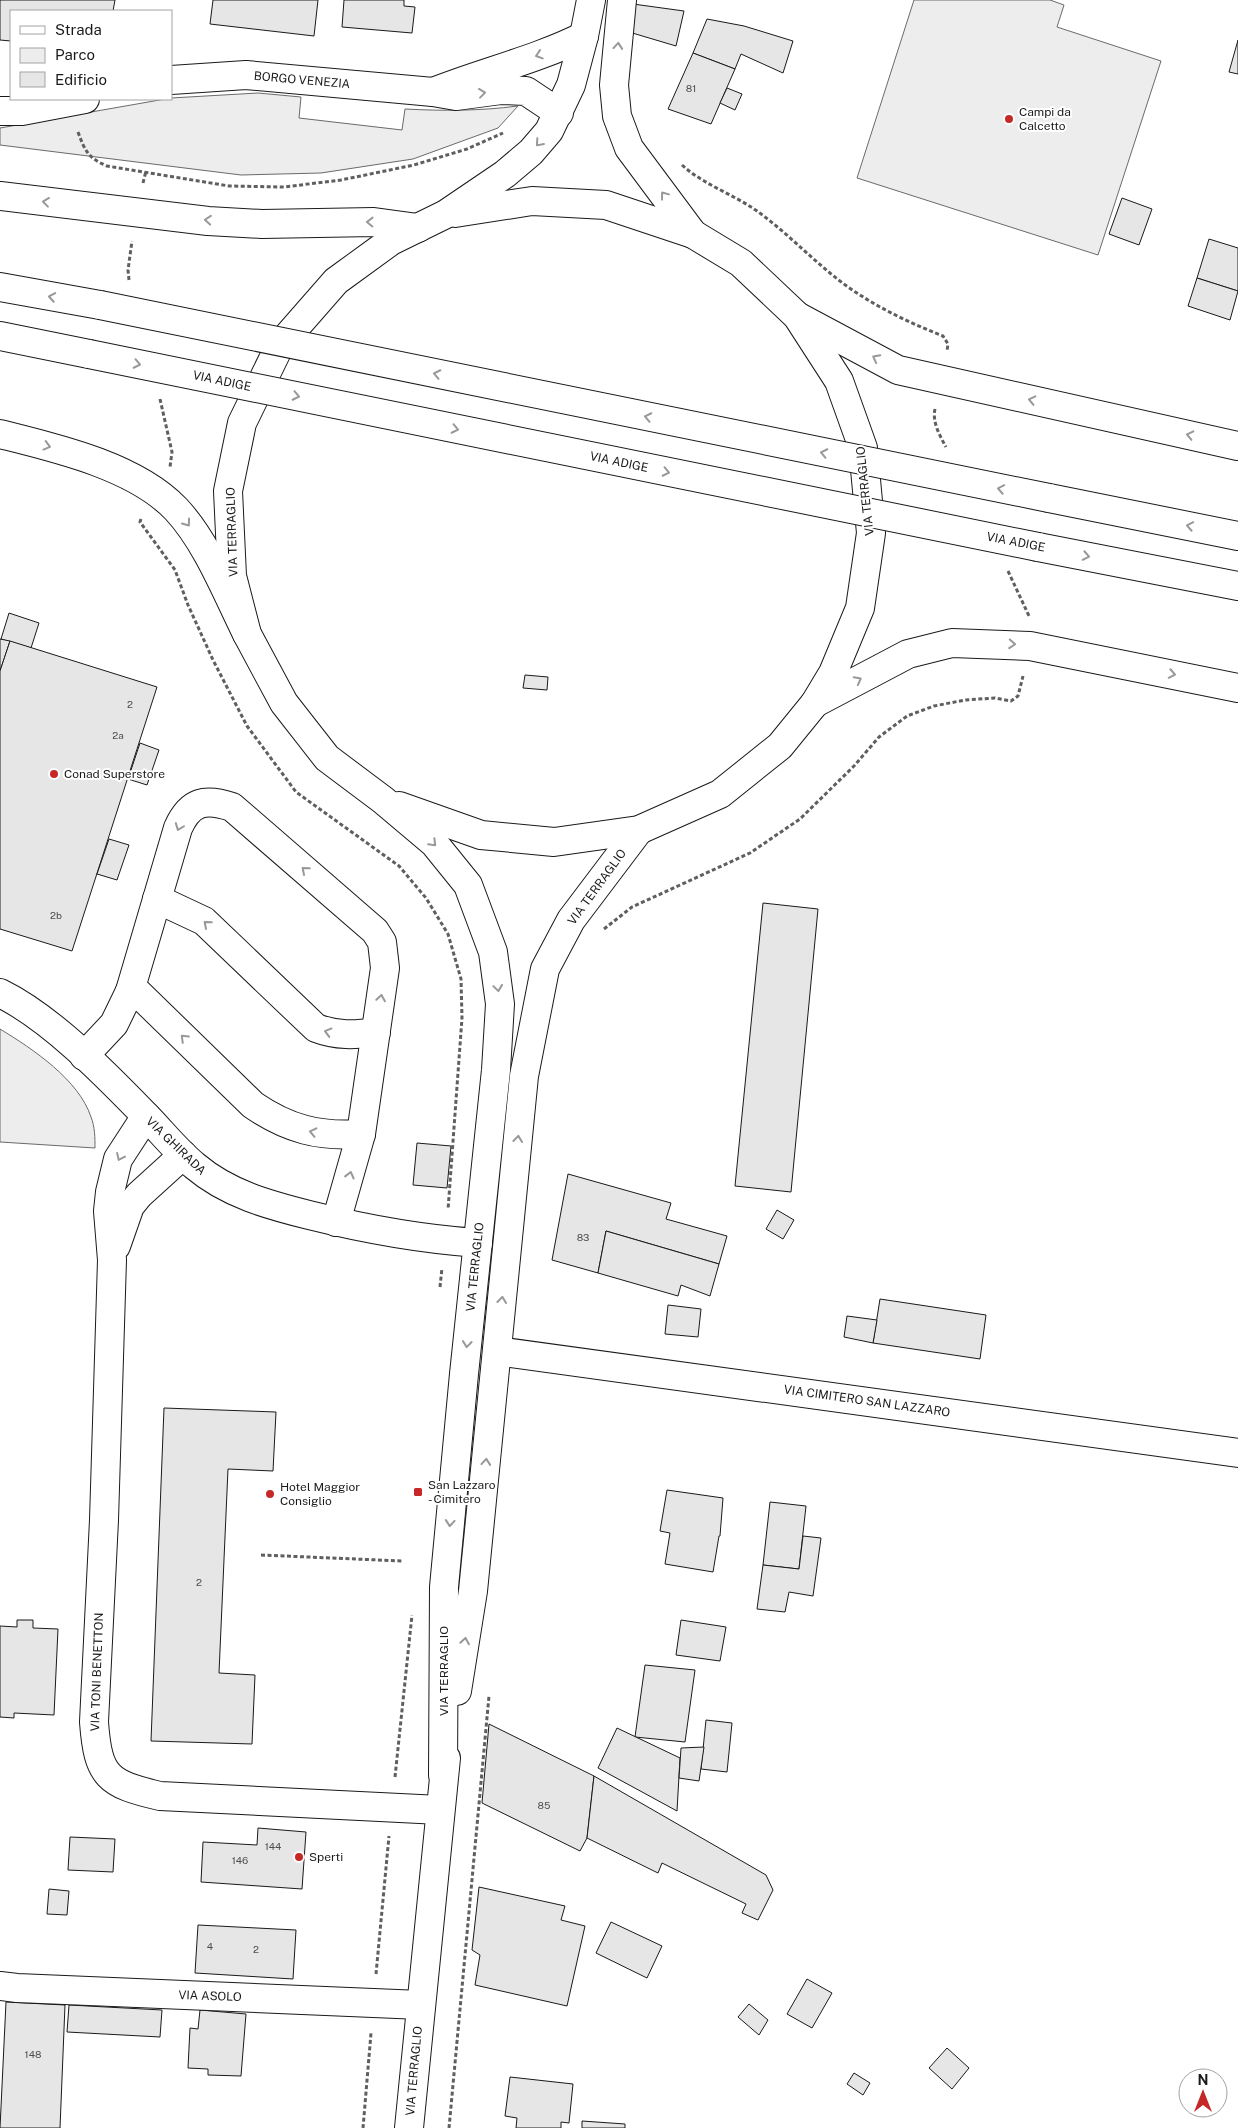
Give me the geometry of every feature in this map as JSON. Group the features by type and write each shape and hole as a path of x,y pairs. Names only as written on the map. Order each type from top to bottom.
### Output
{"main road":[{"name":"VIA TERRAGLIO","path":"443,1775 444,1587 496,1070 500,1004 493,952 468,885 434,843 383,800 327,758 284,703 247,634 232,576 228,491 242,423 280,345 336,281 392,241 446,214 505,174 531,152 549,131 571,85 584,36 590,0"},
{"name":"VIA TERRAGLIO","path":"622,0 614,85 617,116 629,148 693,234"},
{"name":"BORGO VENEZIA","path":"433,92 461,80 556,50 584,36"},
{"name":"BORGO VENEZIA","path":"172,80 246,75 433,92 456,96 502,90 526,91 559,113"},
{"path":"0,111 22,111 79,100"},
{"path":"0,196 208,220 262,224 374,222 418,228"},
{"name":"VIA TERRAGLIO","path":"383,800 481,836 554,842 639,830 720,794 780,746 815,703 833,673 860,608 871,533 863,448 839,381 798,316 741,263 693,234 606,205 532,201 446,214"},
{"path":"0,287 100,305 1238,536"},
{"path":"798,316 898,370 1238,446"},
{"name":"VIA ADIGE","path":"0,336 1238,586"},
{"path":"0,434 71,452 114,470 157,494 176,509 202,544 247,634"},
{"path":"815,703 908,654 952,643 1030,646 1238,688"},
{"path":"84,1056 114,1024 130,991 178,828 184,815 193,806 205,802 218,802 232,807 375,931 382,942 385,968 361,1134 336,1222"},
{"name":"VIA TERRAGLIO","path":"409,2128 443,1775 473,1591 524,1076 545,969 571,920 639,830"},
{"path":"158,899 204,921 305,1020 316,1028 341,1035 376,1032"},
{"path":"130,991 138,993 253,1105 268,1116 300,1129 323,1135 361,1134"},
{"name":"VIA GHIRADA","path":"0,993 23,1006 84,1056 183,1155 208,1176 241,1194 336,1222 445,1241 478,1243"},
{"name":"VIA TONI BENETTON","path":"146,1116 126,1145 114,1173 108,1211 112,1260 104,1520 94,1722 96,1750 106,1774 128,1788 160,1796 392,1806 440,1810"},
{"name":"VIA TONI BENETTON","path":"112,1260 130,1206 139,1195 183,1155"},
{"name":"VIA CIMITERO SAN LAZZARO","path":"497,1350 1238,1452"},
{"name":"VIA ASOLO","path":"0,1986 421,2005"}],"path":[{"path":"79,100 78,131 83,146 93,160 107,166 229,186 284,186 341,180 414,165 467,149 502,134 510,128"},
{"path":"678,162 701,179 746,203 774,223 841,282 875,305 908,322 943,336 948,344 947,353"},
{"path":"143,515 140,522 175,570 188,605 213,660 247,726 296,792 399,866 426,898 448,934 461,979 462,1018 457,1104 440,1296"},
{"path":"598,934 632,907 750,853 800,819 854,766 879,737 907,716 934,706 965,700 995,698 1010,701 1018,696 1024,672"},
{"path":"261,1556 402,1561"},
{"path":"363,2128 392,1806 412,1613"},
{"path":"449,2128 477,1807 489,1694"}],"green space":[{"name":"Campi da Calcetto","path":"914,0 1050,0 1064,5 1057,27 1161,61 1098,255 857,178"},
{"path":"258,93 301,97 299,118 402,130 405,109 462,110 518,106 498,128 413,159 321,173 241,175 0,145 0,128 160,100 172,100 172,98"},
{"path":"0,1029 40,1056 66,1078 76,1090 85,1103 92,1121 95,1148 0,1142"}],"building":[{"path":"0,0 115,0 113,10 10,10 10,41 0,40"},
{"path":"213,0 318,0 314,36 210,24"},
{"path":"344,0 404,0 404,6 415,7 412,33 342,27"},
{"path":"633,4 684,11 676,46 629,32"},
{"path":"707,19 744,26 793,41 783,73 741,54 735,69 693,53"},
{"path":"1238,40 1238,74 1229,72"},
{"path":"693,53 735,69 711,124 668,109"},
{"path":"727,88 742,94 735,110 720,103"},
{"path":"1122,198 1152,209 1139,245 1109,234"},
{"path":"1209,239 1238,248 1238,291 1197,278"},
{"path":"1197,278 1238,291 1230,320 1188,306"},
{"path":"9,613 39,623 31,648 1,639"},
{"path":"0,639 10,641 0,671"},
{"path":"10,641 157,687 72,951 0,929 0,671"},
{"path":"525,675 548,677 547,690 523,688"},
{"path":"140,743 159,750 147,785 128,779"},
{"path":"109,839 129,845 117,880 97,874"},
{"path":"763,903 818,909 791,1192 735,1186"},
{"path":"417,1143 451,1146 447,1188 413,1185"},
{"path":"568,1174 671,1203 666,1219 727,1236 719,1264 606,1231 598,1273 552,1260"},
{"path":"777,1210 794,1220 783,1239 766,1229"},
{"path":"606,1231 719,1264 710,1296 681,1285 678,1296 598,1273"},
{"path":"880,1299 986,1315 980,1359 873,1343"},
{"path":"668,1305 701,1309 698,1337 665,1334"},
{"path":"847,1316 877,1320 873,1343 844,1337"},
{"path":"164,1408 276,1412 273,1471 228,1469 219,1673 255,1675 252,1744 151,1741"},
{"path":"667,1490 723,1498 720,1536 713,1572 665,1564 670,1533 660,1531"},
{"path":"770,1502 806,1506 799,1569 763,1565"},
{"path":"803,1536 821,1538 813,1596 789,1592 785,1612 757,1609 763,1565 799,1569"},
{"path":"17,1620 33,1620 33,1628 58,1629 54,1715 14,1713 14,1718 0,1717 0,1626 17,1627"},
{"path":"681,1620 726,1627 720,1661 676,1655"},
{"path":"645,1665 695,1670 685,1742 635,1737"},
{"path":"706,1720 732,1723 727,1772 701,1769"},
{"path":"489,1724 594,1776 587,1838 580,1851 482,1803"},
{"path":"617,1728 680,1758 677,1811 598,1768"},
{"path":"704,1747 699,1781 679,1778 681,1748"},
{"path":"594,1776 766,1875 773,1890 758,1920 742,1913 746,1904 662,1863 658,1873 587,1838"},
{"path":"258,1828 306,1832 302,1889 201,1882 203,1842 257,1845"},
{"path":"70,1837 115,1839 113,1872 68,1870"},
{"path":"479,1887 565,1906 561,1920 585,1926 567,2006 475,1985 480,1955 472,1950"},
{"path":"49,1889 69,1891 67,1915 47,1914"},
{"path":"611,1922 662,1946 647,1978 596,1953"},
{"path":"198,1925 296,1930 293,1979 195,1973"},
{"path":"807,1979 832,1993 812,2028 787,2014"},
{"path":"6,2002 65,2005 60,2128 0,2128"},
{"path":"749,2004 768,2020 759,2035 738,2017"},
{"path":"69,2005 162,2010 160,2037 67,2032"},
{"path":"200,2010 246,2014 241,2076 208,2075 208,2069 188,2068 190,2028 198,2029"},
{"path":"947,2048 969,2068 952,2089 929,2068"},
{"path":"854,2073 870,2083 863,2095 847,2084"},
{"path":"510,2077 573,2084 569,2123 561,2122 561,2128 516,2128 517,2118 505,2116"},
{"path":"582,2121 625,2124 625,2128 582,2128"}],"place":[{"name":"Campi da Calcetto","path":"1009,119"},
{"name":"Conad Superstore","path":"54,774"},
{"name":"San Lazzaro - Cimitero","path":"418,1492"},
{"name":"Hotel Maggior Consiglio","path":"270,1494"},
{"name":"Sperti","path":"299,1857"}]}
